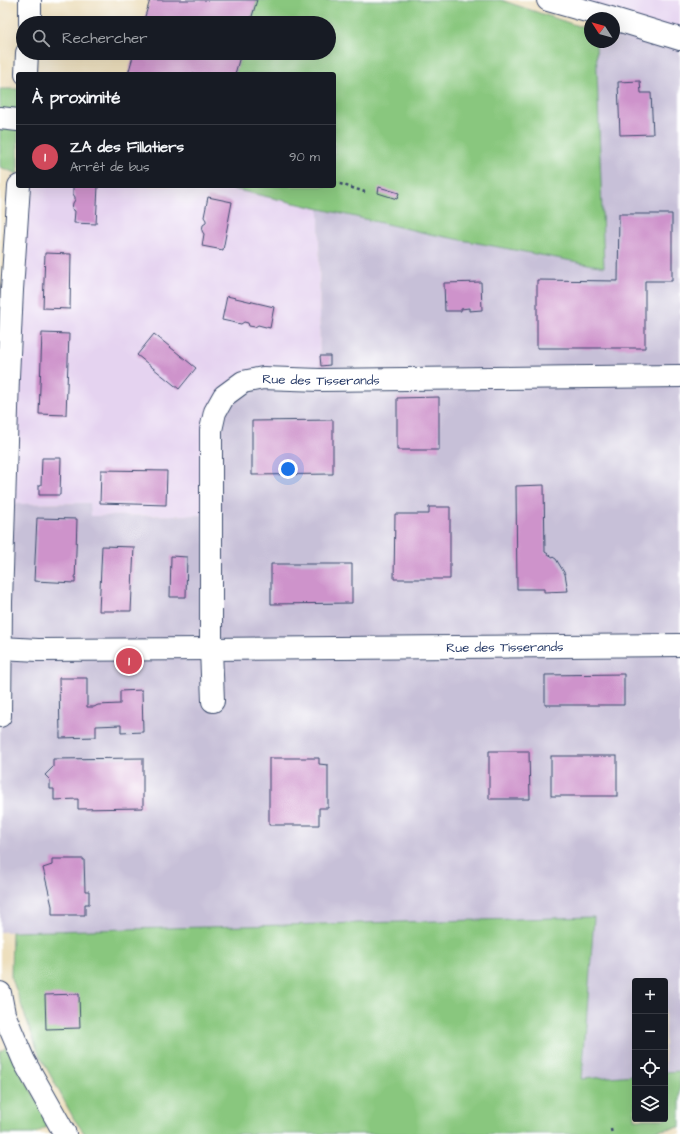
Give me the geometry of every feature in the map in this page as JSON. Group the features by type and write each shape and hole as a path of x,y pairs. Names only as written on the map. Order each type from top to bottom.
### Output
{"street":[{"path":"30,0 30,16"},
{"path":"548,0 590,12"},
{"path":"620,21 680,39"},
{"path":"26,60 26,72"},
{"path":"0,118 16,120"},
{"path":"0,716 4,498 5,324 19,188"},
{"name":"Rue des Tisserands","path":"213,701 210,649 211,430 215,412 224,396 243,382 263,378 328,380 680,376"},
{"name":"Rue des Tisserands","path":"1,648 38,650 680,645"},
{"path":"0,993 4,1014 24,1061 65,1134"}],"path":[{"path":"336,183 365,192"},
{"path":"611,1129 612,1134"}],"shaded area":[{"path":"548,0 680,0 680,39 620,21 620,12 589,12"},
{"path":"620,34 680,46 680,1071 668,1072 668,978 632,978 632,1075 582,1079 594,917 0,932 0,716 4,498 19,504 90,503 91,516 211,515 211,430 243,382 320,380 319,209 430,234 604,267 596,48 620,48"},
{"path":"19,188 229,188 319,209 320,380 211,515 90,516 90,503 19,504 4,498"}],"green space":[{"path":"257,0 501,0 584,28 584,48 596,48 604,267 430,234 229,188 336,188 336,72 236,72 239,60 336,60 336,16 252,16"},
{"path":"0,89 16,89 16,173 0,167"},
{"path":"594,917 582,1079 632,1075 632,1122 668,1122 668,1072 680,1071 680,1127 633,1134 85,1134 74,1119 38,1052 11,976 12,932"},
{"path":"6,1047 47,1118 47,1127 34,1134 1,1134 0,1052"}],"building":[{"path":"150,0 257,0 252,16 145,16"},
{"path":"132,60 239,60 236,72 129,72"},
{"path":"640,81 641,93 651,93 653,134 620,135 618,82"},
{"path":"379,187 399,193 397,199 378,193"},
{"path":"73,188 98,188 96,224 74,223 75,211 72,209 75,197 73,194"},
{"path":"208,197 232,202 223,250 202,246 204,234 202,231 203,225 206,223 204,217"},
{"path":"619,214 672,214 672,281 645,281 645,348 537,348 537,280 618,281"},
{"path":"45,253 71,254 70,309 43,308"},
{"path":"481,282 482,310 469,311 469,308 461,309 461,311 445,311 444,283"},
{"path":"227,296 274,307 270,328 258,325 255,327 249,326 248,323 244,322 241,324 222,320"},
{"path":"42,333 69,334 66,415 39,414"},
{"path":"154,334 196,368 179,389 137,355"},
{"path":"320,356 330,356 330,365 321,366"},
{"path":"439,397 439,450 397,450 397,398"},
{"path":"333,420 333,474 252,475 252,421"},
{"path":"42,458 61,458 60,495 39,495"},
{"path":"101,470 167,471 166,505 100,503"},
{"path":"544,485 545,552 556,559 565,574 568,591 544,592 544,589 517,589 516,486"},
{"path":"429,507 450,507 450,579 394,579 395,514 429,514"},
{"path":"37,518 77,519 75,583 34,581"},
{"path":"102,546 134,547 131,611 99,611"},
{"path":"171,556 187,557 186,597 170,597"},
{"path":"271,564 352,564 352,603 271,604"},
{"path":"624,674 624,705 545,705 545,675"},
{"path":"59,678 87,678 87,707 120,704 120,691 142,690 143,732 121,733 121,725 96,726 96,737 60,738"},
{"path":"489,751 529,751 530,799 489,799"},
{"path":"551,756 617,756 617,796 551,796"},
{"path":"143,758 143,808 78,809 78,799 54,800 54,789 50,789 50,780 45,775 53,767 53,759"},
{"path":"269,758 319,758 319,764 328,765 328,808 319,808 319,825 269,825"},
{"path":"52,859 84,859 85,891 89,891 89,904 85,904 85,915 52,915 52,906 43,868 52,865"},
{"path":"79,994 80,1028 46,1029 45,995"}],"place":[{"name":"ZA des Fillatiers","path":"129,661"}]}
